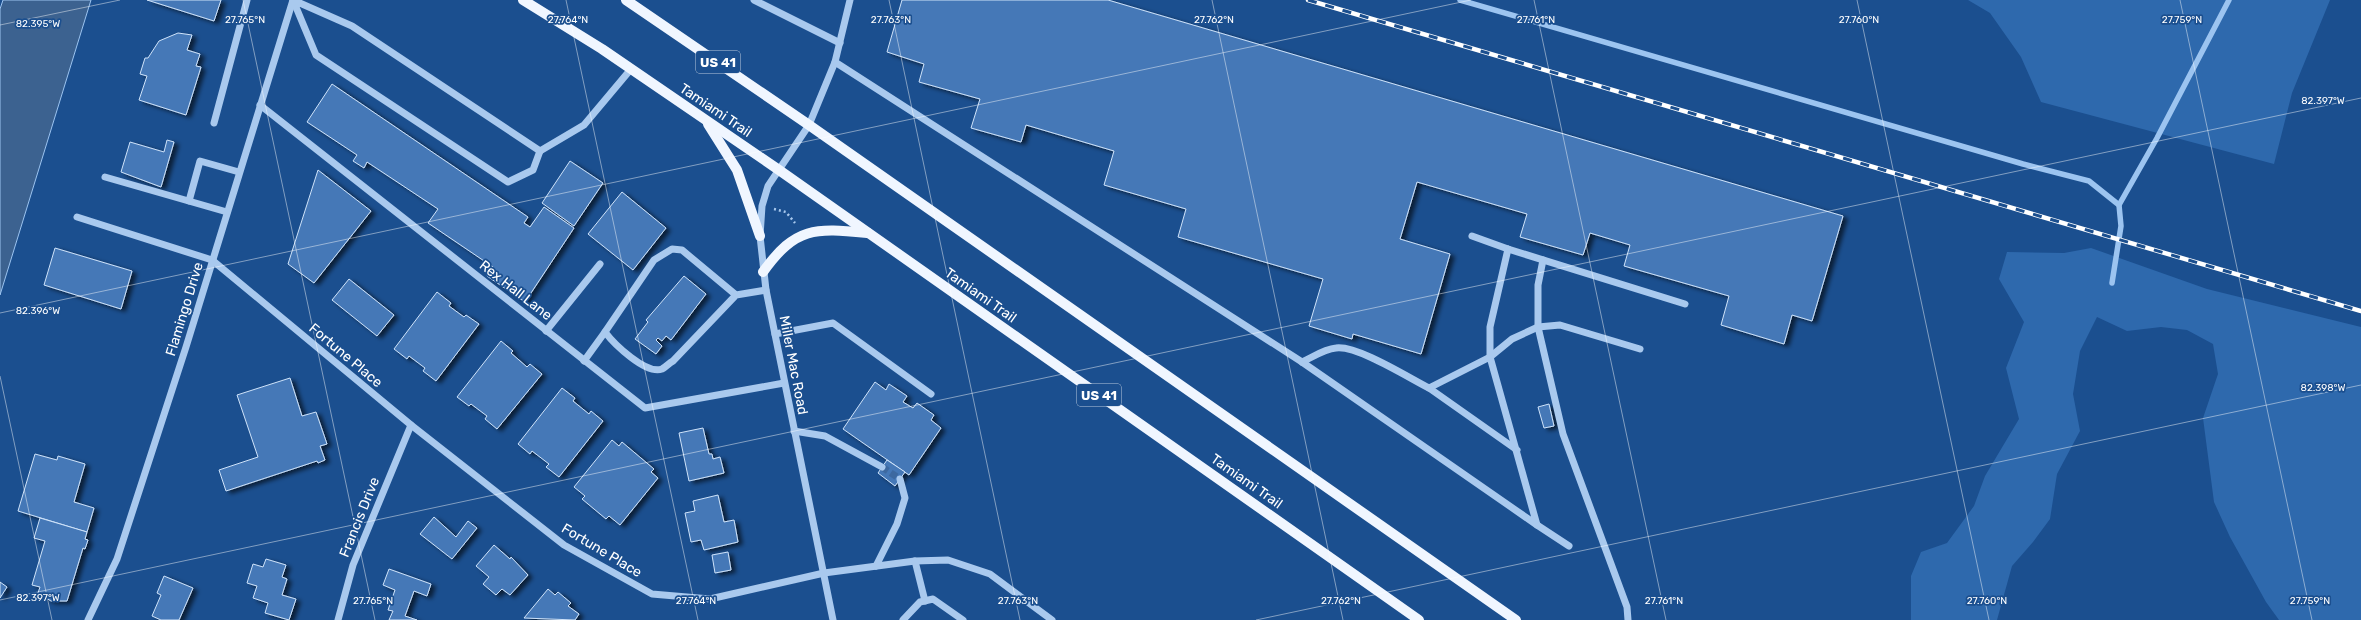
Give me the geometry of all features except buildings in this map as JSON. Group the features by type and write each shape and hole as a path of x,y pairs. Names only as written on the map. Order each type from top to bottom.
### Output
{"main road":[{"name":"Tamiami Trail","path":"523,0 631,69 779,170 1419,620"},
{"name":"US 41","path":"626,0 809,125 1516,620"},
{"path":"705,119 737,170 760,236"},
{"path":"763,272 778,251 792,239 813,232 833,230 869,233"}],"street":[{"path":"214,123 247,0"},
{"path":"293,0 316,55 508,182 533,170 540,151 584,125 631,69"},
{"path":"293,0 352,26 540,151"},
{"name":"Flamingo Drive","path":"88,620 118,559 293,0"},
{"path":"754,0 840,43"},
{"name":"Miller Mac Road","path":"833,620 766,290 760,236 762,206 768,186 809,125 835,62 850,0"},
{"path":"835,62 1302,362 1569,546"},
{"name":"Rex Hall Lane","path":"260,104 645,408 784,383"},
{"path":"189,201 200,161 240,172"},
{"path":"105,177 227,212"},
{"path":"77,217 212,260"},
{"path":"1472,236 1542,260 1685,304"},
{"path":"584,361 654,260 672,249 682,250 736,295"},
{"path":"1508,249 1490,327 1490,357 1537,524"},
{"name":"Fortune Place","path":"212,260 411,425 564,545 652,594 710,599 824,573 915,561 948,560 990,574 1052,620"},
{"path":"1542,260 1538,285 1538,327 1563,434 1624,600 1628,620"},
{"path":"546,331 600,264"},
{"path":"605,332 613,343 647,368 661,369 673,361 736,295 766,290"},
{"path":"775,334 833,323 931,394"},
{"path":"1429,388 1490,357 1512,339 1538,327 1560,325 1640,349"},
{"path":"1302,362 1319,353 1337,348 1354,350 1429,388 1517,450"},
{"name":"Francis Drive","path":"338,620 353,565 411,425"},
{"path":"794,431 824,436 882,467"},
{"path":"876,566 897,524 905,498 900,479"},
{"path":"915,561 925,601"},
{"path":"903,620 920,602 933,599 963,620"}],"path":[{"path":"771,208 786,212 796,224"}],"shaded area":[{"path":"3,0 91,0 0,295 0,9"},
{"path":"1968,0 2330,0 2292,93 2274,164 2041,102 2021,57 1990,13"},
{"path":"2091,248 2207,289 2361,327 2361,620 2279,620 2266,602 2230,537 2214,502 2203,418 2218,374 2213,344 2187,330 2161,327 2127,331 2097,317 2080,351 2073,394 2080,431 2057,474 2050,519 2033,542 2012,566 1997,620 1911,620 1911,576 1921,552 1947,543 1974,506 1985,476 2019,419 2006,368 2024,322 1999,279 2007,252 2064,253"}],"waterway":[{"path":"1460,0 2023,164 2089,181 2119,205 2121,226 2112,283"},
{"path":"2119,205 2157,138 2229,0"}],"tunnel":[{"path":"882,467 900,479"}],"railway":[{"path":"1308,0 2361,311"}]}
